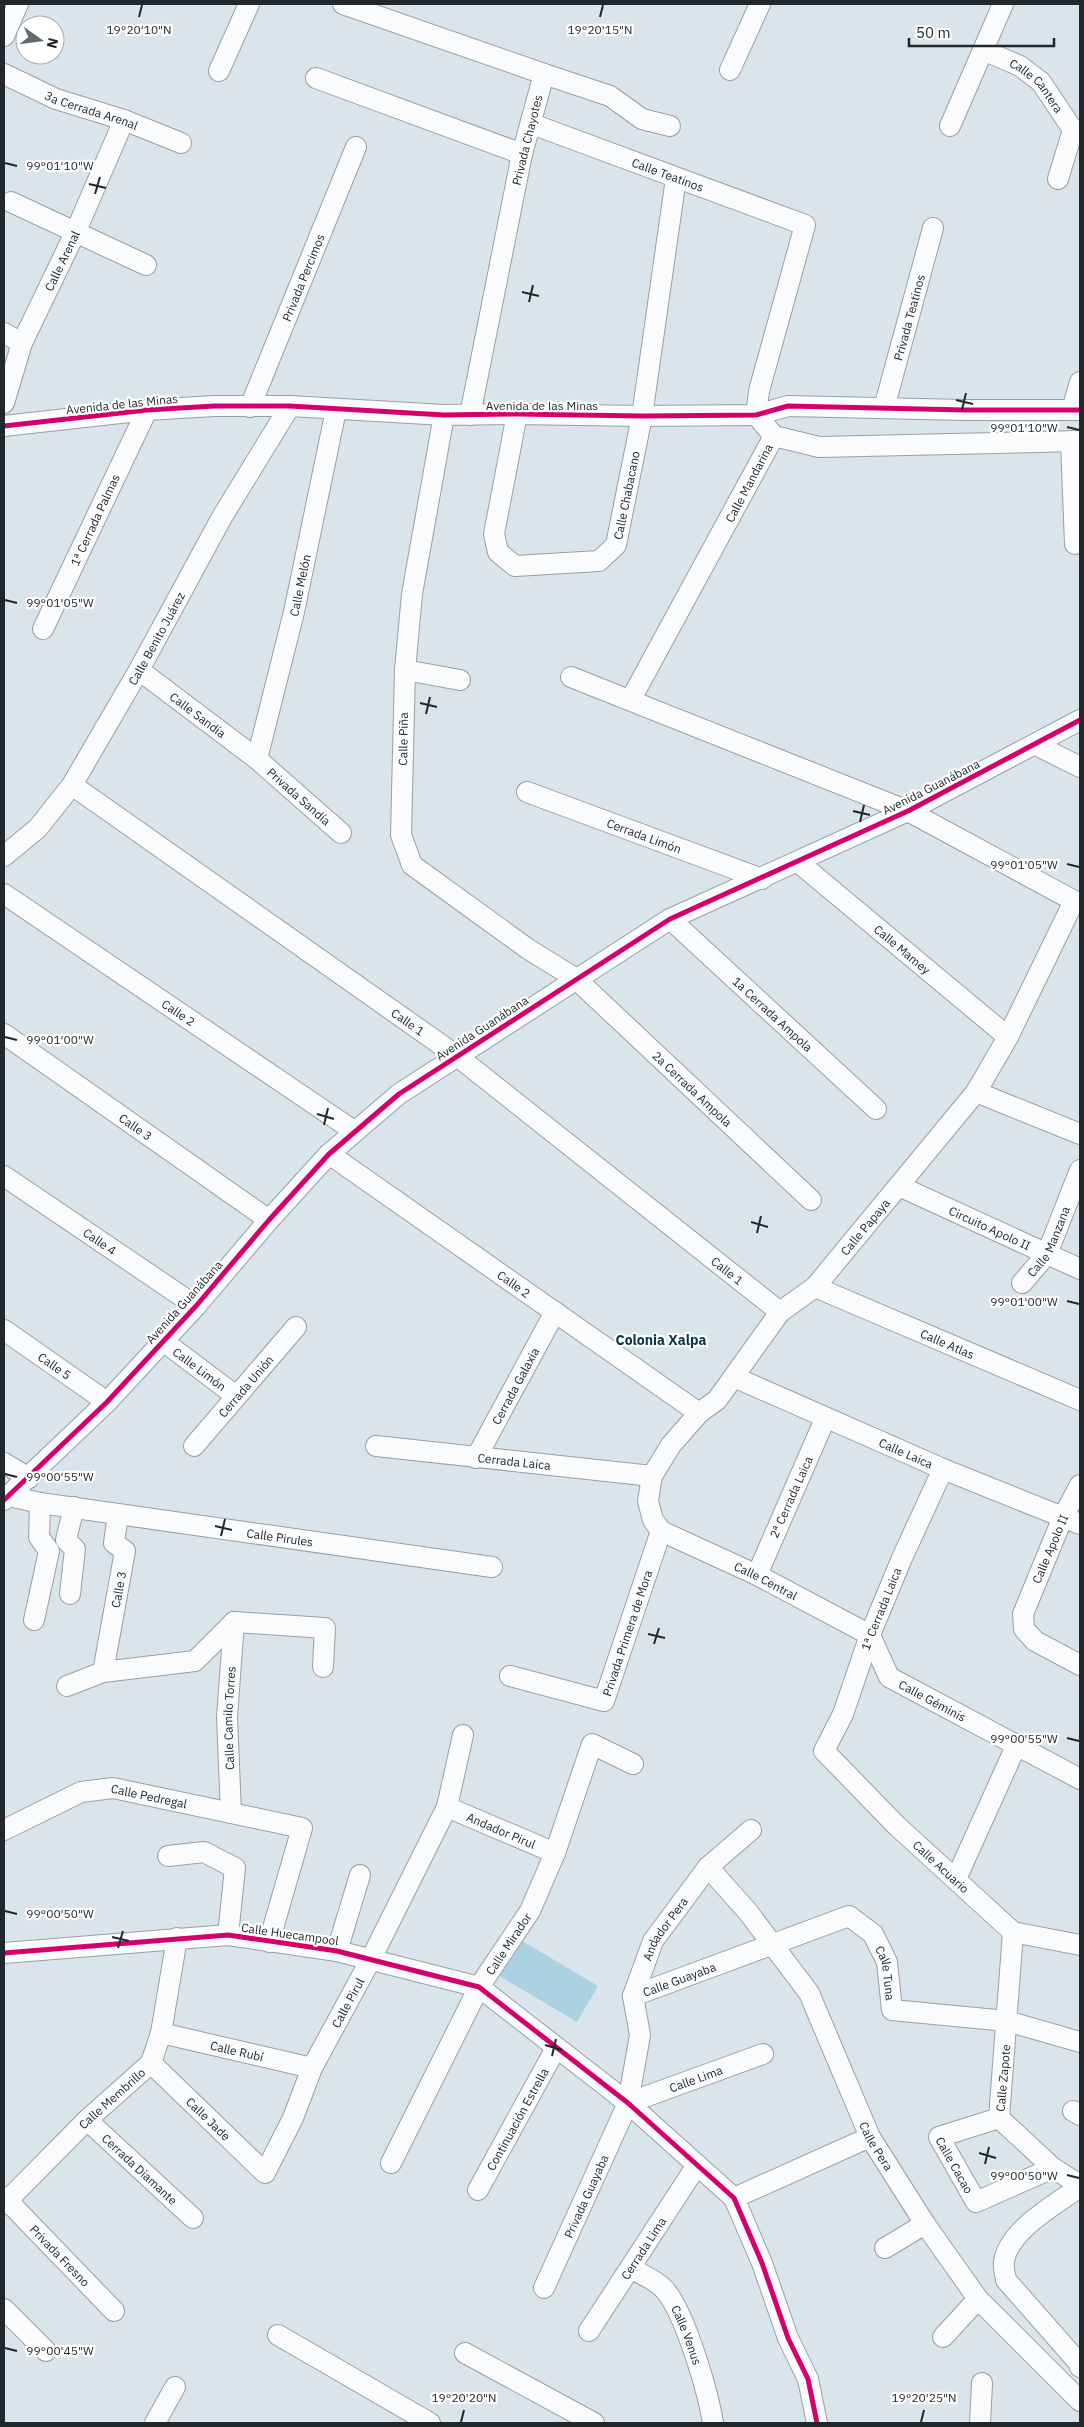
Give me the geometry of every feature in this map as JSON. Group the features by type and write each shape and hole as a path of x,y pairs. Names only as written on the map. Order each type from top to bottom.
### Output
{"street":[{"path":"4,36 18,4"},
{"path":"219,71 249,4"},
{"path":"343,4 610,96 642,119 670,126"},
{"path":"730,70 760,4"},
{"path":"950,126 1003,4"},
{"name":"Calle Cantera","path":"983,50 1020,66 1041,82 1077,132"},
{"name":"3a Cerrada Arenal","path":"4,74 56,99 124,120 181,143"},
{"name":"Privada Chayotes","path":"470,415 522,154 532,124 544,74"},
{"path":"316,78 522,154"},
{"name":"Calle Arenal","path":"4,403 22,343 76,230 124,120"},
{"name":"Calle Teatinos","path":"532,124 805,225 760,391 756,415"},
{"path":"1058,179 1077,132"},
{"name":"Privada Percimos","path":"250,407 356,147"},
{"name":"Calle Chabacano","path":"518,414 494,534 498,552 515,566 599,561 616,545 642,416 676,178"},
{"path":"11,202 76,230 146,265"},
{"name":"Privada Teatinos","path":"884,408 933,228"},
{"path":"4,333 22,343"},
{"path":"1076,410 1080,382"},
{"name":"Avenida de las Minas","path":"4,426 146,410 214,406 290,406 444,415 642,416 756,415 788,406 1076,410"},
{"name":"Calle Benito Juárez","path":"4,856 38,828 72,785 139,670 222,517 290,406"},
{"name":"1ª Cerrada Palmas","path":"43,629 146,410"},
{"name":"Calle Melón","path":"258,759 294,612 336,410"},
{"name":"Calle Piña","path":"444,415 412,594 404,670 401,835 412,865 528,949 575,978"},
{"name":"Calle Mandarina","path":"631,700 774,436 756,415"},
{"path":"774,436 820,447 1076,441 1076,544"},
{"name":"Calle Sandía","path":"139,670 258,759"},
{"path":"404,670 460,680"},
{"path":"571,677 908,811 1077,903"},
{"name":"Avenida Guanábana","path":"6,1498 30,1478 107,1402 196,1306 269,1220 329,1154 399,1094 575,978 670,919 762,879 908,811 1036,745 1080,720"},
{"path":"1036,745 1080,767"},
{"name":"Privada Sandía","path":"258,759 341,833"},
{"name":"Calle 1","path":"72,785 457,1056 780,1312"},
{"name":"Cerrada Limón","path":"527,792 762,879"},
{"name":"Calle Mamey","path":"798,862 1008,1037"},
{"name":"Calle 2","path":"4,894 354,1131"},
{"name":"Calle Papaya","path":"661,1531 653,1520 648,1501 652,1476 671,1445 700,1414 717,1400 780,1312 815,1287 976,1092 1008,1037 1077,903"},
{"name":"1a Cerrada Ampola","path":"670,919 876,1109"},
{"name":"2a Cerrada Ampola","path":"575,978 811,1200"},
{"name":"Calle 3","path":"4,1034 269,1220"},
{"path":"976,1092 1080,1134"},
{"name":"Calle 2","path":"329,1154 700,1414"},
{"name":"Calle Manzana","path":"1022,1283 1047,1254 1080,1170"},
{"name":"Calle 4","path":"4,1176 196,1306"},
{"name":"Circuito Apolo II","path":"899,1186 1080,1269"},
{"name":"Calle Atlas","path":"815,1287 1080,1400"},
{"name":"Cerrada Galaxia","path":"476,1458 555,1312"},
{"name":"Cerrada Unión","path":"194,1446 296,1327"},
{"name":"Calle 5","path":"4,1330 107,1402"},
{"name":"Calle Limón","path":"163,1341 236,1396"},
{"name":"Calle Laica","path":"734,1377 943,1470 1071,1520"},
{"name":"2ª Cerrada Laica","path":"757,1575 825,1419"},
{"name":"Cerrada Laica","path":"376,1446 652,1476"},
{"path":"4,1463 30,1478"},
{"name":"1ª Cerrada Laica","path":"824,1751 843,1714 870,1635 943,1470"},
{"name":"Calle Apolo II","path":"1080,1485 1071,1520 1023,1614 1024,1629 1036,1641 1080,1665"},
{"name":"Calle Pirules","path":"6,1498 492,1566"},
{"path":"34,1620 49,1551 39,1537 40,1503"},
{"path":"70,1594 75,1549 66,1540 74,1507"},
{"name":"Calle 3","path":"103,1672 125,1551 114,1543 118,1514"},
{"name":"Calle Central","path":"661,1531 757,1575 870,1635"},
{"name":"Privada Primera de Mora","path":"510,1676 604,1701 661,1531"},
{"path":"67,1686 103,1672 195,1661 234,1622 325,1628 323,1667"},
{"name":"Calle Camilo Torres","path":"231,1813 227,1717 234,1622"},
{"name":"Calle Géminis","path":"870,1635 889,1677 1080,1779"},
{"name":"Calle Pirul","path":"266,2173 293,2118 312,2068 371,1959 447,1807 463,1735"},
{"name":"Calle Mirador","path":"391,2163 479,1986 530,1911 555,1853 592,1744 633,1764"},
{"path":"956,1878 1016,1746"},
{"name":"Calle Acuario","path":"824,1751 897,1826 1013,1932"},
{"name":"Calle Pedregal","path":"4,1830 81,1792 113,1788 302,1828 269,1942"},
{"name":"Andador Pirul","path":"447,1807 555,1853"},
{"name":"Andador Pera","path":"633,1996 653,1941 708,1867 751,1830"},
{"path":"168,1856 204,1852 235,1868 228,1935"},
{"name":"Calle Pera","path":"708,1867 748,1912 808,1993 870,2137 925,2224 978,2299 1080,2401"},
{"path":"338,1951 360,1875"},
{"name":"Calle Tuna","path":"773,1945 849,1916 873,1934 887,1962 892,2010 1007,2021"},
{"path":"1013,1932 1080,1945"},
{"name":"Calle Zapote","path":"1013,1932 1000,2118 1052,2168 1080,2186"},
{"name":"Calle Huecampool","path":"4,1953 228,1935 338,1951 479,1986"},
{"name":"Calle Membrillo","path":"5,2200 87,2120 151,2063 161,2032 177,1938"},
{"name":"Calle Guayaba","path":"628,2103 640,2035 633,1996 773,1945"},
{"path":"479,1986 628,2103 734,2198 762,2263 788,2338 808,2379 817,2423"},
{"path":"1007,2021 1080,2042"},
{"name":"Calle Rubí","path":"161,2032 312,2068"},
{"name":"Continuación Estrella","path":"478,2190 556,2048"},
{"name":"Calle Lima","path":"628,2103 763,2054"},
{"name":"Calle Jade","path":"151,2063 266,2173"},
{"name":"Privada Guayaba","path":"544,2288 628,2103"},
{"name":"Calle Cacao","path":"1000,2118 939,2137 976,2202 1052,2168"},
{"name":"Cerrada Diamante","path":"87,2120 193,2218"},
{"path":"734,2198 870,2137"},
{"name":"Cerrada Lima","path":"589,2331 697,2165"},
{"path":"1080,2186 1028,2225 1009,2245 1003,2262 1006,2280 1078,2362 1080,2367"},
{"name":"Privada Fresno","path":"5,2200 114,2312"},
{"path":"885,2248 925,2224"},
{"name":"Calle Venus","path":"630,2268 663,2288 681,2317 709,2399 713,2423"},
{"path":"943,2337 978,2299"},
{"path":"4,2309 46,2351"},
{"path":"278,2335 430,2423"},
{"path":"465,2353 594,2423"},
{"path":"980,2423 982,2383"},
{"path":"154,2423 175,2387"}],"shaded area":[{"path":"517,1938 598,1986 577,2022 496,1974"}],"cycle path":[{"path":"4,426 147,410 214,406 290,406 444,415 642,416 756,415 788,406 965,410 1080,410"},
{"path":"4,1500 107,1402 196,1306 269,1220 329,1154 399,1094 670,919 908,811 1080,720"},
{"path":"4,1953 228,1935 337,1951 479,1987 628,2103 734,2198 762,2263 788,2338 808,2379 817,2423"}],"district":[{"name":"Colonia Xalpa","path":"661,1340"}]}
